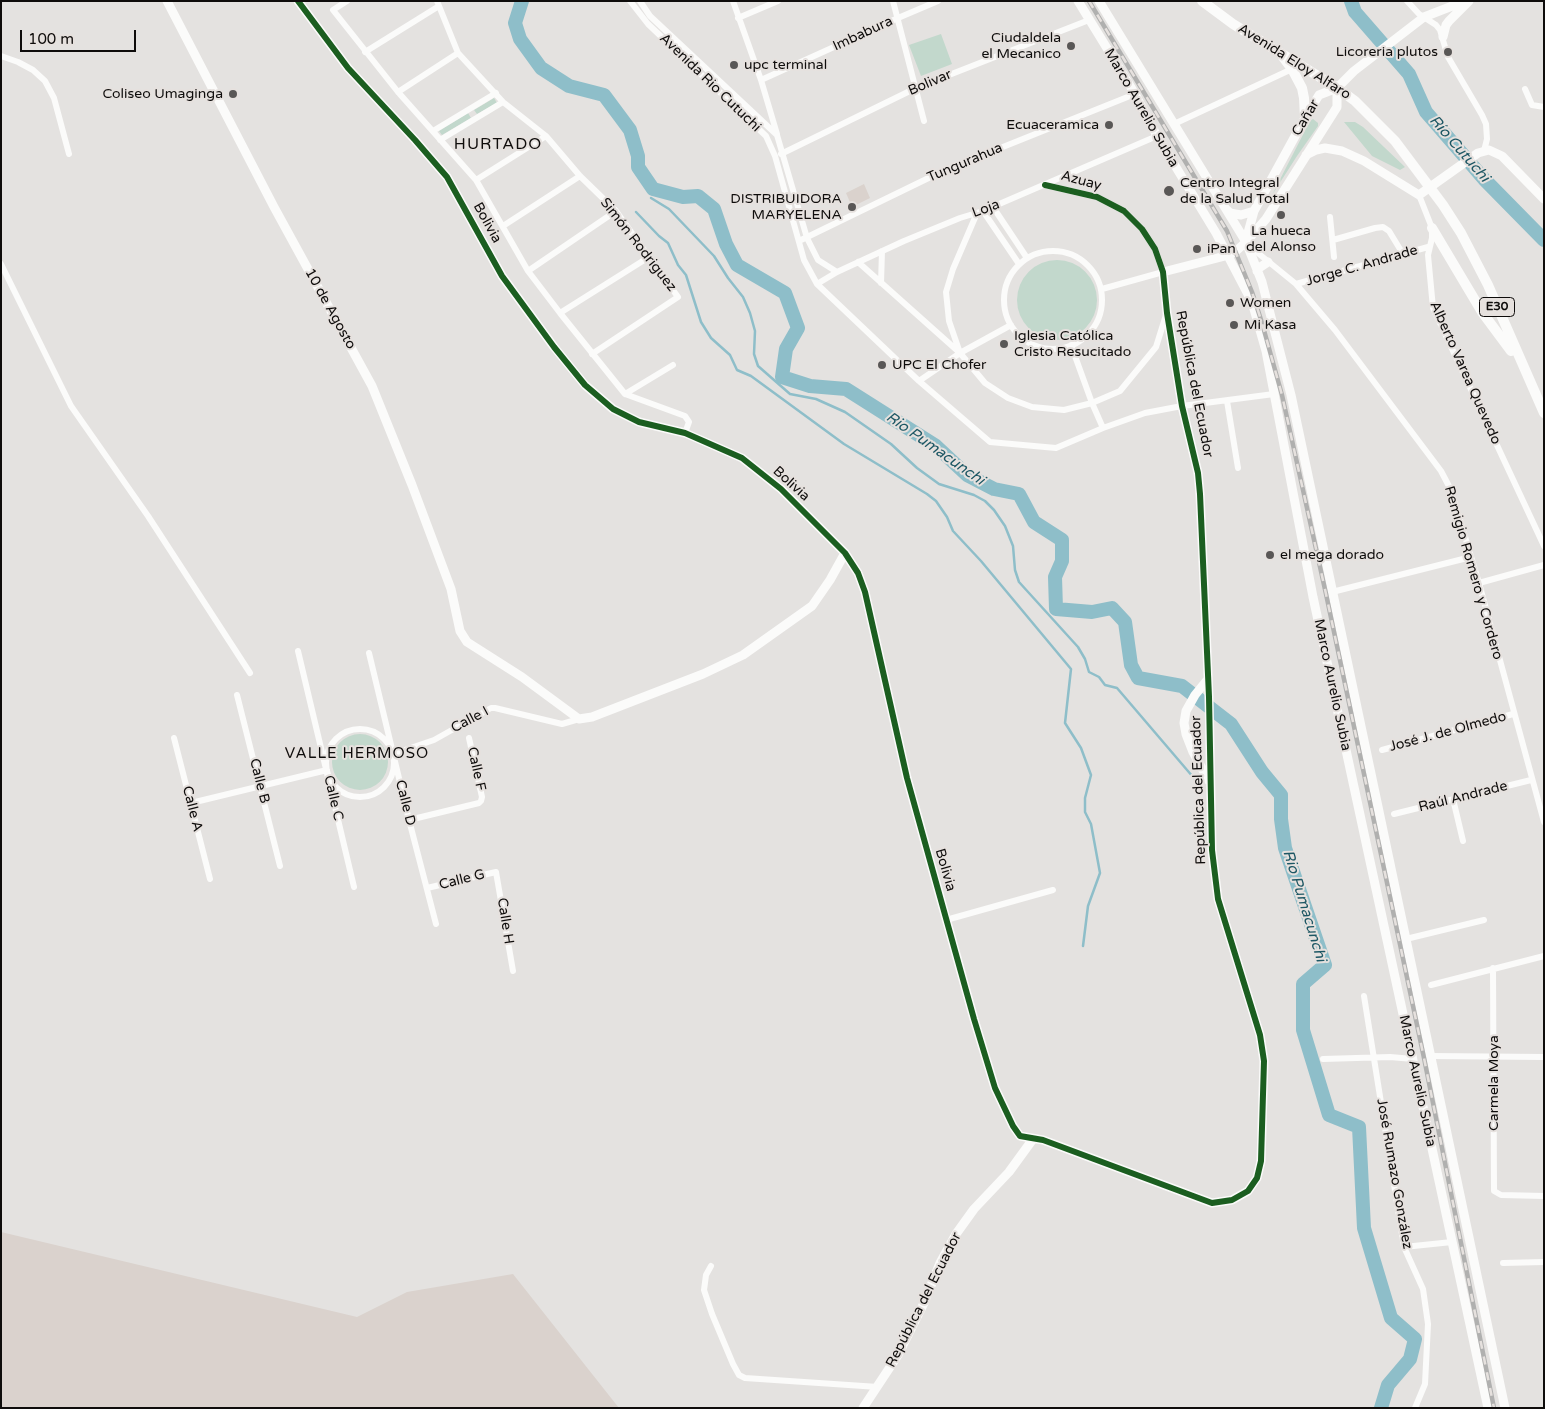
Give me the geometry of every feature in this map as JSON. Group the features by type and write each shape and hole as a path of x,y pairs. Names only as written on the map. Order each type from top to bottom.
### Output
{"main road":[{"name":"Avenida Eloy Alfaro","path":"1202,1 1233,24 1356,101 1411,162 1461,233 1488,285 1544,413"},
{"path":"1278,51 1292,69 1303,93 1305,118"},
{"path":"1432,228 1482,312 1521,363"}],"street":[{"name":"10 de Agosto","path":"167,1 274,207 372,386 451,589 460,631 467,642 522,677 579,719"},
{"name":"Bolivia","path":"298,1 348,68 447,177 502,276 554,347 585,385 613,409 639,422 685,433 742,458 781,489 845,553 858,573 865,592 907,778 995,1088 1013,1126 1020,1136 1033,1139"},
{"path":"347,1 333,10 398,92 476,180 528,271 592,354 625,394 685,416 689,422 685,433"},
{"name":"Avenida Rio Cutuchi","path":"630,1 648,24 766,136 776,156 804,260 817,284 919,381 993,443 1056,448 1145,413 1182,406 1274,394"},
{"name":"Avenida Rio Cutuchi","path":"640,1 650,16 777,135 807,238 818,260 837,272"},
{"path":"733,1 761,80 777,135"},
{"path":"738,18 778,1"},
{"path":"893,1 924,121"},
{"name":"Imbabura","path":"761,80 938,1"},
{"name":"Marco Aurelio Subia","path":"1078,1 1229,255 1252,302 1266,352 1313,597 1488,1408"},
{"name":"Marco Aurelio Subia","path":"1099,1 1246,242 1262,282 1290,395 1505,1408"},
{"path":"1407,1 1413,8 1436,25 1443,37 1448,57 1486,124 1487,138 1484,150"},
{"path":"1337,88 1354,71 1424,16 1464,1"},
{"path":"1443,37 1449,20 1469,1"},
{"path":"365,52 438,4"},
{"name":"Simón Rodriguez","path":"438,4 458,53 503,102 546,136 580,176 616,212 678,297 592,354"},
{"name":"Bolivar","path":"776,156 916,88 1089,20"},
{"path":"398,92 458,53"},
{"path":"1,56 33,70 45,81 54,98 69,154"},
{"path":"1174,124 1292,69"},
{"name":"Cañar","path":"1102,289 1229,255 1246,242 1266,219 1337,106 1337,88 1319,95 1305,118 1254,211 1246,242"},
{"path":"1525,89 1532,105 1544,107"},
{"path":"433,131 496,93"},
{"name":"Tungurahua","path":"799,241 943,171 1134,94"},
{"path":"440,140 503,102"},
{"path":"468,110 474,119"},
{"path":"476,180 546,136"},
{"name":"Loja","path":"817,284 837,272 882,251 1046,185 1157,136"},
{"path":"1306,156 1316,150 1325,148 1342,150 1364,161 1419,195 1432,228"},
{"path":"1419,195 1484,150 1502,156 1544,199"},
{"path":"503,226 580,176"},
{"name":"Azuay","path":"1046,185 1097,196 1124,211 1142,229 1155,249 1164,272"},
{"path":"992,207 1027,258"},
{"path":"1226,208 1230,213 1241,215 1254,211"},
{"path":"528,271 616,212"},
{"path":"960,353 949,321 946,292 953,269 980,212 1019,264"},
{"path":"1330,217 1334,257"},
{"path":"1332,240 1375,228 1383,228 1390,231 1403,254"},
{"name":"Alberto Varea Quevedo","path":"1432,228 1432,238 1428,247 1429,285 1433,308 1544,546"},
{"name":"Remigio Romero y Cordero","path":"1246,242 1296,284 1335,330 1441,471 1451,490 1479,583 1513,714 1544,822"},
{"name":"Jorge C. Andrade","path":"1296,284 1428,247"},
{"path":"1050,250 1073,254 1092,268 1102,289 1102,306 1097,323 1086,337 1071,346 1054,348 1037,346 1022,338 1011,325 1005,308 1005,290 1012,273 1027,258 1050,250"},
{"path":"881,283 882,251"},
{"path":"560,313 649,257"},
{"path":"858,262 960,353 985,383 1008,398 1032,407 1064,410 1092,403 1120,391 1156,347 1167,313"},
{"path":"1257,271 1268,262"},
{"path":"1,264 71,406 148,516 250,673"},
{"name":"República del Ecuador","path":"863,1408 898,1355 924,1303 940,1262 956,1234 974,1209 1008,1172 1033,1139 1043,1140 1212,1203 1232,1200 1248,1191 1257,1178 1261,1161 1264,1061 1260,1035 1218,899 1212,850 1209,697 1200,494 1198,473 1182,406 1167,313 1164,272"},
{"path":"919,381 960,353 1011,325"},
{"path":"1071,346 1103,428"},
{"path":"625,394 673,365"},
{"path":"1227,401 1238,468"},
{"path":"579,719 592,717 703,674 743,655 812,606 830,580 845,553"},
{"path":"1332,592 1471,557"},
{"path":"1479,583 1544,565"},
{"name":"Calle C","path":"298,652 354,887"},
{"name":"Calle D","path":"369,652 436,924"},
{"name":"República del Ecuador","path":"1208,678 1195,694 1186,711 1184,723 1193,752 1210,783"},
{"name":"Calle B","path":"238,695 280,866"},
{"name":"Calle I","path":"393,754 434,740 491,708 562,724 579,719"},
{"name":"José J. de Olmedo","path":"1382,750 1513,714"},
{"path":"357,729 375,733 383,738 393,754 392,773 388,782 373,794 354,796 344,792 336,787 327,770 328,752 332,743 339,736 357,729"},
{"name":"Calle A","path":"174,738 210,879"},
{"name":"Calle F","path":"409,820 482,801 469,738"},
{"path":"190,803 327,770"},
{"name":"Raúl Andrade","path":"1394,814 1531,780"},
{"path":"1453,799 1463,841"},
{"name":"Calle G","path":"427,888 496,872"},
{"name":"Calle H","path":"496,872 513,971"},
{"path":"946,920 1053,890"},
{"path":"1406,939 1484,920"},
{"path":"1431,985 1544,956"},
{"name":"Carmela Moya","path":"1493,968 1494,1191 1501,1195 1544,1196"},
{"name":"José Rumazo González","path":"1364,996 1404,1246 1423,1289 1428,1324 1425,1384 1415,1408"},
{"path":"1430,1056 1544,1057"},
{"path":"1323,1058 1413,1059"},
{"path":"1404,1246 1452,1242"},
{"path":"1504,1262 1544,1262"},
{"path":"711,1266 706,1275 704,1290 712,1314 739,1375 745,1378 878,1387"}],"shaded area":[{"name":"DISTRIBUIDORA MARYELENA","path":"864,184 870,198 852,207 846,193"},
{"path":"1,1232 357,1317 407,1292 513,1274 619,1408 1,1408"}],"green space":[{"path":"941,34 952,64 921,76 909,45"},
{"path":"494,98 497,103 477,114 474,110"},
{"path":"468,113 471,118 442,135 439,131"},
{"path":"1313,119 1318,123 1318,126 1272,195 1310,121"},
{"path":"1344,122 1355,122 1363,127 1405,167 1400,170 1372,156"},
{"path":"1057,260 1072,263 1085,272 1094,285 1097,300 1094,315 1085,328 1072,337 1057,340 1042,337 1029,328 1020,315 1017,300 1020,285 1029,272 1042,263"},
{"path":"355,734 365,734 380,742 386,751 388,762 386,773 380,782 365,790 355,790 344,785 337,778 332,767 332,757 337,746 344,739"}],"waterway":[{"name":"Rio Pumacunchi","path":"522,1 515,23 520,39 541,68 569,86 604,95 630,130 638,156 638,167 653,189 683,197 698,196 714,209 726,244 737,265 785,293 798,328 786,349 782,377 810,386 846,389 936,446 967,475 994,489 1019,494 1034,522 1062,540 1062,561 1055,577 1056,609 1092,612 1112,608 1125,622 1131,665 1138,678 1182,686 1231,724 1262,772 1281,795 1281,819 1285,848 1325,965 1303,984 1303,1030 1329,1115 1359,1127 1364,1228 1391,1318 1415,1339 1410,1359 1388,1385 1381,1408"},
{"name":"Río Cutuchi","path":"1351,1 1355,12 1409,74 1426,112 1484,179 1544,240"},
{"path":"651,198 669,209 714,256 743,297 755,331 754,354 758,366 790,394 816,399 845,412 891,444 917,468 939,484 974,495 985,501 994,510 1005,526 1013,546 1015,570 1019,582 1078,647 1085,659 1089,672 1099,677 1105,685 1117,688 1199,784"},
{"path":"636,212 668,243 678,265 686,275 701,322 711,338 730,355 737,370 751,376 844,444 936,501 947,517 953,531 981,561 1071,669 1065,723 1081,748 1091,775 1085,798 1085,812 1091,824 1100,873 1088,906 1083,946"}],"railway":[{"path":"1089,1 1227,231 1252,292 1262,323 1282,395 1326,594 1424,1058 1494,1408"}],"cycle path":[{"path":"298,1 348,68 447,177 502,276 554,347 585,385 613,409 639,422 685,433 742,458 781,489 845,553 858,573 865,592 907,778 974,1019 995,1088 1013,1126 1020,1136 1043,1140 1212,1203 1232,1200 1248,1191 1257,1178 1261,1161 1264,1061 1260,1035 1218,899 1212,850 1209,697 1200,494 1198,473 1182,406 1167,313 1163,272 1155,249 1142,229 1124,211 1097,197 1045,185"}],"place":[{"name":"Ciudaldela el Mecanico","path":"1071,46"},
{"name":"Licoreria plutos","path":"1448,52"},
{"name":"upc terminal","path":"734,65"},
{"name":"Coliseo Umaginga","path":"233,94"},
{"name":"Ecuaceramica","path":"1109,125"},
{"name":"Centro Integral de la Salud Total","path":"1169,191"},
{"name":"DISTRIBUIDORA MARYELENA","path":"852,207"},
{"name":"La hueca del Alonso","path":"1281,215"},
{"name":"iPan","path":"1197,249"},
{"name":"Women","path":"1230,303"},
{"name":"Mi Kasa","path":"1234,325"},
{"name":"Iglesia Católica Cristo Resucitado","path":"1004,344"},
{"name":"UPC El Chofer","path":"882,365"},
{"name":"el mega dorado","path":"1270,555"}],"district":[{"name":"HURTADO","path":"498,145"},
{"name":"VALLE HERMOSO","path":"357,754"}]}
